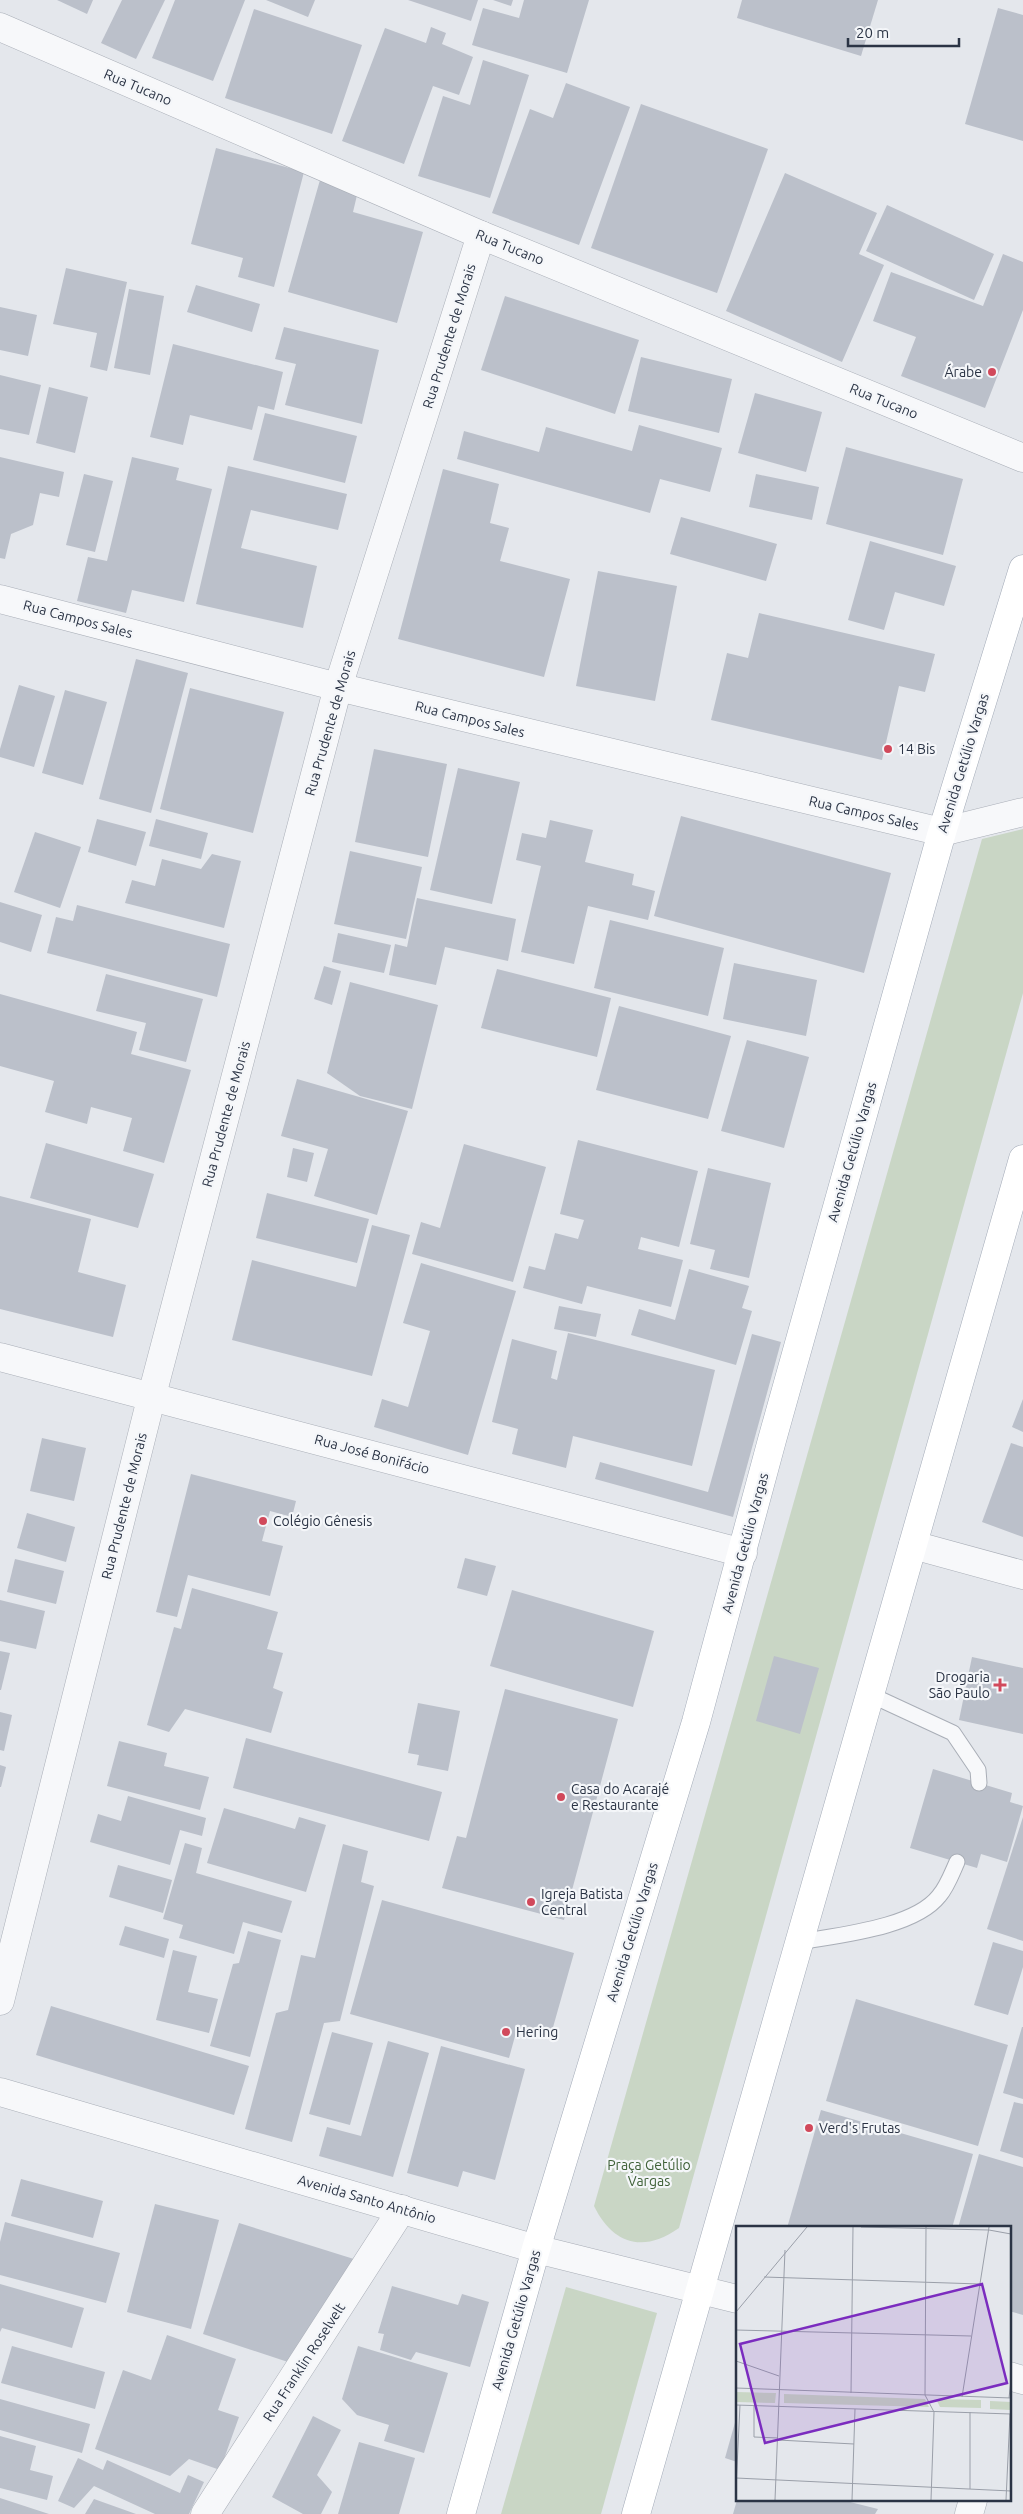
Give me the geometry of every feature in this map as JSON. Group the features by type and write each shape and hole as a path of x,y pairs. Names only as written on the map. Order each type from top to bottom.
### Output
{"main road":[{"name":"Avenida Getúlio Vargas","path":"461,2514 536,2249 693,1731 743,1553 772,1440 942,832 1023,569"},
{"path":"636,2514 1023,1159"}],"street":[{"name":"Rua Tucano","path":"0,28 481,235 1023,458"},
{"name":"Rua Prudente de Morais","path":"0,2001 152,1396 338,687 481,235"},
{"name":"Rua Campos Sales","path":"0,599 338,687 942,832"},
{"path":"942,832 1023,812"},
{"name":"Rua José Bonifácio","path":"0,1357 743,1553"},
{"path":"913,1545 1023,1575"},
{"name":"Avenida Santo Antônio","path":"0,2092 536,2249 736,2299"},
{"name":"Rua Franklin Roselvelt","path":"206,2514 402,2210"},
{"path":"1010,2376 1023,2380"}],"lane":[{"path":"871,1695 953,1733 978,1770 979,1783"},
{"path":"800,1942 882,1927 915,1915 939,1897 957,1862"}],"green space":[{"name":"Praça Getúlio Vargas","path":"1023,829 1023,993 679,2228 654,2241 630,2241 620,2237 610,2229 594,2206 982,839"},
{"path":"566,2287 657,2313 601,2514 501,2514"}],"building":[{"path":"57,0 93,0 87,14"},
{"path":"122,0 165,0 136,59 101,43"},
{"path":"175,0 245,0 213,81 152,58"},
{"path":"266,0 315,0 308,17"},
{"path":"408,0 478,0 471,21"},
{"path":"493,0 513,0 511,6"},
{"path":"524,0 589,0 567,73 472,45 483,8 519,18"},
{"path":"742,0 878,0 861,56 737,18"},
{"path":"998,8 1023,15 1023,141 965,124"},
{"path":"254,9 362,45 332,134 225,98"},
{"path":"431,27 446,33 442,44 473,57 459,95 433,86 404,164 342,141 385,28 426,43"},
{"path":"483,60 529,75 490,198 418,176 443,96 470,105"},
{"path":"566,83 630,107 579,245 492,213 530,109 553,118"},
{"path":"641,104 768,149 717,293 591,248"},
{"path":"216,148 304,172 274,287 238,277 243,258 191,244"},
{"path":"785,173 877,213 859,254 884,265 842,362 726,311"},
{"path":"320,180 358,191 353,212 423,232 397,323 288,292"},
{"path":"887,205 994,254 974,300 866,251"},
{"path":"1003,254 1023,262 1023,310 985,408 901,376 916,337 873,321 891,272 983,306"},
{"path":"66,268 127,282 107,371 90,367 97,333 53,324"},
{"path":"196,285 260,304 252,332 187,312"},
{"path":"129,289 164,296 150,375 114,368"},
{"path":"505,296 639,340 615,414 481,370"},
{"path":"0,307 37,315 28,356 0,350"},
{"path":"284,327 379,350 362,424 285,405 296,364 275,359"},
{"path":"173,344 283,372 274,410 258,406 252,430 190,415 183,445 150,437"},
{"path":"641,357 732,379 719,433 628,411"},
{"path":"0,375 41,385 29,435 0,429"},
{"path":"49,387 88,397 75,453 36,443"},
{"path":"755,393 822,412 806,472 738,453"},
{"path":"265,413 357,436 345,483 253,460"},
{"path":"639,425 722,448 710,492 660,479 650,513 457,459 464,431 539,452 546,427 632,451"},
{"path":"846,447 963,479 943,555 826,524"},
{"path":"0,457 64,472 59,497 40,493 33,525 11,534 5,559 0,558"},
{"path":"132,457 179,468 176,480 212,489 184,602 132,590 126,613 77,601 88,557 107,561"},
{"path":"228,466 347,494 338,530 251,510 241,548 317,566 303,628 196,604"},
{"path":"443,469 499,484 490,523 509,528 500,561 570,579 544,677 398,639"},
{"path":"84,474 113,481 95,552 66,545"},
{"path":"756,474 819,487 812,520 749,507"},
{"path":"681,517 777,544 766,581 670,554"},
{"path":"870,541 956,566 944,606 895,592 884,630 848,620"},
{"path":"598,571 677,586 655,701 576,686"},
{"path":"759,613 935,654 925,692 899,686 882,760 711,720 727,653 748,658"},
{"path":"136,659 188,673 151,813 99,799"},
{"path":"19,685 55,696 34,767 0,757 0,749"},
{"path":"190,688 284,712 253,833 160,809"},
{"path":"65,690 107,702 83,785 42,773"},
{"path":"374,749 447,764 428,857 355,842"},
{"path":"458,768 520,782 492,904 430,890"},
{"path":"681,816 891,873 864,973 654,916"},
{"path":"97,819 146,832 136,866 88,852"},
{"path":"156,819 208,833 201,859 149,846"},
{"path":"550,820 593,830 585,862 634,874 632,885 655,891 648,920 588,906 574,964 521,952 541,866 516,860 522,833 546,838"},
{"path":"35,832 81,847 60,908 14,892"},
{"path":"350,851 422,867 406,939 334,924"},
{"path":"212,854 241,861 224,928 125,903 132,880 155,886 162,859 201,869"},
{"path":"417,898 516,919 508,961 445,947 436,985 389,975 395,944 407,947"},
{"path":"0,902 42,915 31,952 0,942"},
{"path":"77,905 230,944 217,997 47,953 56,917 73,921"},
{"path":"610,920 724,948 708,1016 594,988"},
{"path":"338,933 391,945 384,973 332,962"},
{"path":"734,963 817,980 806,1036 723,1019"},
{"path":"324,966 341,971 332,1005 314,999"},
{"path":"497,969 611,998 597,1057 481,1028"},
{"path":"106,974 203,999 186,1062 139,1050 146,1023 96,1011"},
{"path":"350,982 438,1005 412,1109 360,1096 327,1073"},
{"path":"0,994 137,1032 131,1054 191,1070 164,1163 123,1151 132,1118 91,1107 87,1124 45,1112 54,1081 0,1066"},
{"path":"619,1006 731,1036 708,1119 596,1090"},
{"path":"747,1040 809,1057 784,1148 721,1131"},
{"path":"297,1079 408,1111 377,1215 314,1196 328,1149 281,1136"},
{"path":"578,1140 698,1171 679,1247 641,1237 638,1249 683,1260 671,1307 587,1286 582,1304 523,1288 529,1266 545,1270 555,1233 578,1239 584,1220 560,1214"},
{"path":"46,1143 154,1174 138,1228 30,1198"},
{"path":"464,1144 546,1167 513,1282 412,1254 421,1222 440,1228"},
{"path":"293,1148 314,1153 307,1182 287,1177"},
{"path":"708,1168 771,1183 749,1278 710,1269 715,1250 690,1244"},
{"path":"267,1193 369,1219 357,1263 256,1238"},
{"path":"0,1196 91,1219 78,1272 126,1285 113,1337 0,1309"},
{"path":"372,1225 410,1235 372,1376 232,1340 252,1260 356,1287"},
{"path":"421,1263 516,1291 468,1455 374,1427 382,1399 408,1407 430,1331 403,1323"},
{"path":"689,1269 749,1286 742,1308 752,1311 736,1365 631,1335 639,1309 675,1320"},
{"path":"559,1306 601,1314 596,1337 554,1329"},
{"path":"568,1333 715,1370 692,1466 573,1436 566,1468 512,1454 518,1429 492,1422 512,1339 557,1351 551,1378 557,1380"},
{"path":"752,1334 781,1342 733,1517 595,1479 600,1462 708,1492"},
{"path":"1023,1399 1023,1432 1012,1427"},
{"path":"42,1438 86,1448 74,1501 30,1491"},
{"path":"1011,1443 1023,1447 1023,1537 982,1522"},
{"path":"191,1474 296,1501 292,1517 270,1511 262,1541 283,1546 270,1596 188,1575 177,1617 156,1612"},
{"path":"27,1513 75,1527 66,1562 17,1548"},
{"path":"465,1558 496,1566 487,1596 457,1588"},
{"path":"15,1559 64,1571 56,1604 7,1592"},
{"path":"192,1588 278,1612 267,1649 283,1653 273,1688 283,1692 271,1733 185,1709 169,1732 147,1725 174,1627 181,1629"},
{"path":"512,1590 654,1631 633,1707 490,1666"},
{"path":"0,1600 45,1611 36,1649 0,1641"},
{"path":"0,1651 10,1653 1,1690 0,1690"},
{"path":"774,1656 819,1668 800,1734 756,1721"},
{"path":"972,1657 1023,1668 1023,1734 959,1720"},
{"path":"505,1689 618,1719 564,1920 442,1888 457,1836 466,1838"},
{"path":"418,1703 460,1711 448,1771 417,1765 419,1755 408,1753"},
{"path":"0,1712 12,1715 4,1751 0,1750"},
{"path":"246,1738 442,1792 429,1841 233,1788"},
{"path":"119,1741 167,1753 164,1766 209,1777 200,1810 107,1786"},
{"path":"0,1765 6,1767 1,1787 0,1787"},
{"path":"933,1769 1012,1793 1010,1802 1023,1806 1007,1862 981,1854 977,1868 910,1848"},
{"path":"128,1796 206,1818 202,1836 180,1830 170,1865 90,1842 98,1814 121,1821"},
{"path":"224,1808 295,1829 299,1817 326,1825 306,1892 207,1863"},
{"path":"1023,1817 1023,1941 987,1929"},
{"path":"185,1843 202,1848 196,1873 292,1901 282,1933 243,1922 234,1954 179,1938 183,1925 163,1919"},
{"path":"343,1844 368,1851 361,1882 374,1886 340,2021 324,2023 292,2142 245,2129 276,2013 288,2010 301,1955 315,1958"},
{"path":"118,1865 172,1880 163,1913 109,1897"},
{"path":"382,1900 574,1953 550,2038 517,2029 509,2058 350,2014"},
{"path":"125,1926 169,1939 164,1958 119,1945"},
{"path":"248,1931 281,1940 250,2057 210,2046 233,1964 239,1963"},
{"path":"993,1942 1023,1951 1023,1967 1008,2015 974,2005"},
{"path":"173,1950 197,1956 188,1992 218,1999 209,2033 156,2020"},
{"path":"856,1999 1008,2045 978,2146 826,2101"},
{"path":"51,2006 249,2066 234,2115 36,2055"},
{"path":"1023,2027 1023,2099 1003,2093"},
{"path":"332,2032 373,2043 350,2125 309,2114"},
{"path":"388,2041 429,2053 393,2177 319,2156 327,2127 361,2136"},
{"path":"441,2046 525,2069 495,2180 463,2171 458,2187 407,2173"},
{"path":"1014,2102 1023,2104 1023,2158 1000,2151"},
{"path":"821,2110 973,2154 953,2226 788,2226"},
{"path":"979,2154 1023,2167 1023,2315 1010,2311 1010,2226 959,2226"},
{"path":"21,2179 103,2201 93,2238 11,2216"},
{"path":"155,2204 219,2220 191,2329 127,2312"},
{"path":"5,2222 120,2253 106,2303 0,2275 0,2242"},
{"path":"239,2223 357,2260 291,2363 203,2334"},
{"path":"0,2284 84,2308 72,2348 2,2328 0,2332"},
{"path":"392,2286 458,2305 462,2294 489,2302 470,2367 416,2352 411,2360 380,2350 384,2334 378,2333"},
{"path":"167,2335 236,2359 218,2410 239,2417 220,2470 189,2459 170,2476 95,2449 123,2370 151,2380"},
{"path":"12,2346 105,2372 95,2409 1,2383"},
{"path":"358,2346 448,2373 424,2453 384,2441 389,2425 357,2415 342,2399"},
{"path":"0,2399 90,2424 82,2453 0,2430"},
{"path":"313,2416 341,2430 317,2475 332,2492 321,2514 303,2514 272,2497"},
{"path":"736,2419 736,2462 725,2458"},
{"path":"0,2436 36,2446 30,2470 53,2476 47,2500 0,2488"},
{"path":"359,2442 415,2458 399,2514 338,2514"},
{"path":"78,2458 103,2470 107,2460 180,2493 188,2475 204,2482 189,2514 155,2514 94,2486 74,2508 58,2501"},
{"path":"0,2498 49,2514 0,2514"},
{"path":"94,2499 136,2514 85,2514"},
{"path":"736,2502 850,2502 878,2509 875,2514 733,2514"}],"place":[{"name":"Árabe","path":"992,372"},
{"name":"14 Bis","path":"888,749"},
{"name":"Colégio Gênesis","path":"263,1521"},
{"name":"Drogaria São Paulo","path":"1000,1685"},
{"name":"Casa do Acarajé e Restaurante","path":"561,1797"},
{"name":"Igreja Batista Central","path":"531,1902"},
{"name":"Hering","path":"506,2032"},
{"name":"Verd's Frutas","path":"809,2128"}]}
